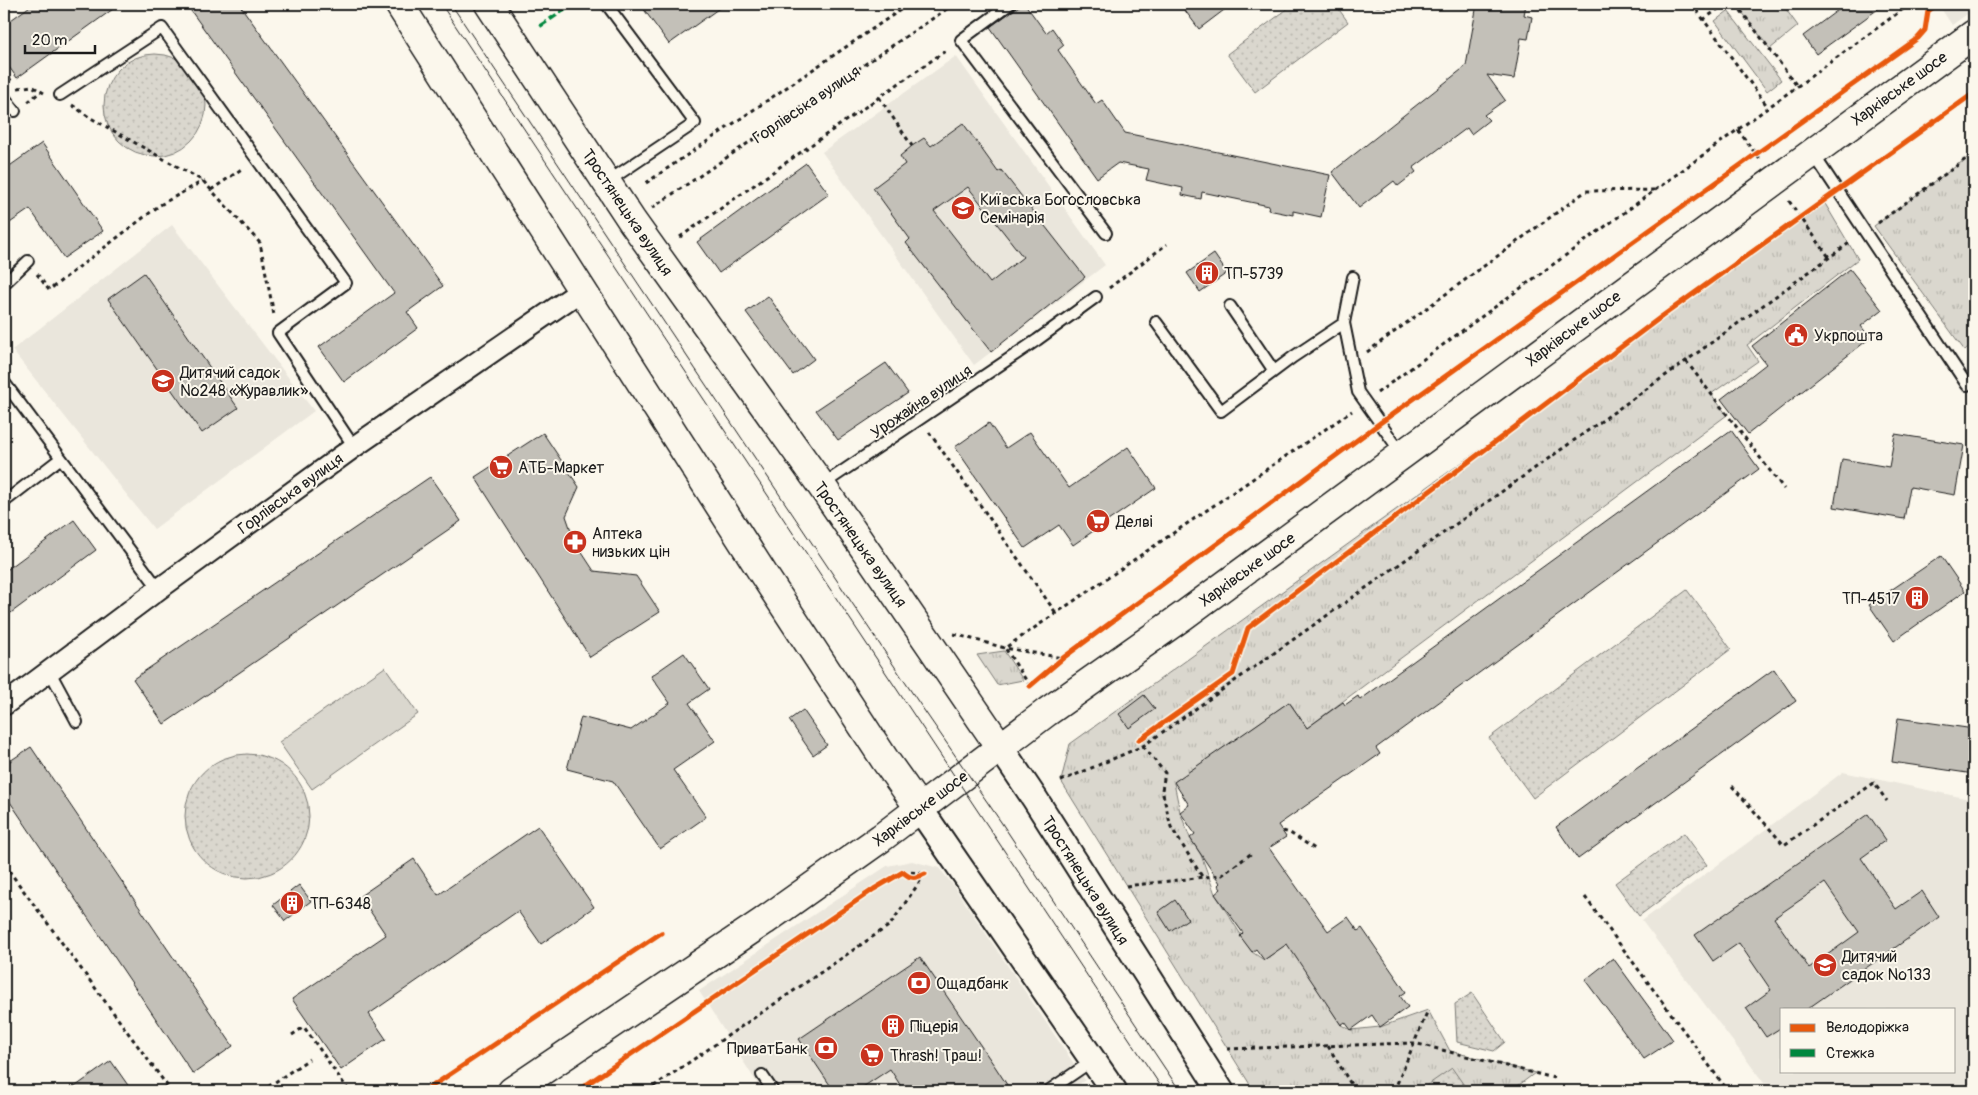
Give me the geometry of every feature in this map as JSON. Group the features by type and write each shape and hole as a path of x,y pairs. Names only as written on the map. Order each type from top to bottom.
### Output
{"main road":[{"path":"399,4 764,575 885,760 920,809"},
{"name":"Тростянецька вулиця","path":"489,4 606,182 821,485 1000,747"},
{"name":"Харківське шосе","path":"512,1091 764,921 920,809 1000,747 1159,633 1974,34"}],"street":[{"name":"Горлівська вулиця","path":"4,705 354,447 582,290"},
{"name":"Тростянецька вулиця","path":"1000,747 1221,1091"},
{"path":"920,809 1114,1091"}],"lane":[{"path":"606,182 695,123 607,6 610,4"},
{"path":"1010,4 961,40 1106,233"},
{"path":"60,95 162,28 346,283 278,332 354,447"},
{"path":"4,97 16,111"},
{"path":"1812,152 1864,233 1967,385"},
{"path":"4,284 28,261"},
{"path":"1353,277 1344,323 1358,392 1403,454"},
{"name":"Урожайна вулиця","path":"821,485 1037,340 1096,297"},
{"path":"1230,306 1274,371"},
{"path":"1156,322 1221,411 1274,371 1344,323"},
{"path":"4,382 159,589"},
{"path":"4,502 61,458"},
{"path":"50,672 76,722"},
{"path":"1048,1091 1092,1061"},
{"path":"762,1075 773,1091"}],"path":[{"path":"646,183 909,4"},
{"path":"1352,4 1404,7 1408,4"},
{"path":"1692,4 1768,107"},
{"path":"1703,20 1725,4"},
{"path":"1736,4 1797,86"},
{"path":"1005,648 1364,402 1910,4"},
{"path":"680,237 961,40"},
{"path":"4,71 16,88 32,86 40,92"},
{"path":"60,95 89,117 203,181 260,243 278,332"},
{"path":"879,97 912,146"},
{"path":"1738,129 1756,154"},
{"path":"1748,160 1760,151 1801,218 1829,257"},
{"path":"1061,781 1143,746 1686,361 1974,153"},
{"path":"211,190 256,160"},
{"path":"28,261 49,290 160,205 203,181"},
{"path":"1352,363 1586,191 1655,190"},
{"path":"1793,223 1838,192"},
{"path":"1096,297 1167,244"},
{"path":"1686,361 1784,488"},
{"path":"920,419 1056,613"},
{"path":"954,634 1005,648 1063,658"},
{"path":"1005,648 1030,686 1037,681"},
{"path":"1056,664 1071,652"},
{"path":"1225,680 1233,674"},
{"path":"1143,746 1164,773 1162,790 1171,827 1203,878"},
{"path":"1732,786 1784,845 1874,783 1886,801"},
{"path":"1283,831 1290,833 1314,849"},
{"path":"1126,886 1222,875 1252,854"},
{"path":"4,864 171,1091"},
{"path":"895,876 902,872 908,877 915,878 925,874"},
{"path":"647,1091 890,925 925,874"},
{"path":"1585,897 1728,1091"},
{"path":"1394,1091 1428,1010"},
{"path":"292,1035 304,1027 349,1091"},
{"path":"1227,1049 1414,1043 1554,1078"},
{"path":"1328,1045 1355,1091"},
{"path":"262,1091 309,1059"}],"shaded area":[{"path":"1938,4 1974,4 1974,9 1952,25"},
{"name":"Київська Богословська Семінарія","path":"956,56 1105,265 974,365 822,152"},
{"name":"Дитячий садок №248 «Журавлик»","path":"172,225 314,411 154,529 12,350"},
{"name":"Дитячий садок №133","path":"1843,772 1974,800 1974,1091 1890,1091 1764,1083 1642,921"},
{"path":"912,861 939,868 953,885 1085,1080 1069,1091 762,1091 699,991 887,866"}],"green space":[{"path":"1294,4 1335,4 1348,22 1255,92 1227,54"},
{"path":"1736,4 1782,4 1798,26 1770,49"},
{"path":"1728,11 1781,80 1767,91 1715,21"},
{"path":"155,54 174,58 191,69 202,86 206,105 202,124 191,141 174,152 155,156 136,152 119,141 108,124 104,105 108,86 119,69 136,58"},
{"path":"1974,153 1974,343 1965,351 1874,226"},
{"path":"1824,202 1858,259 1747,345 1758,361 1711,394 1727,415 1307,728 1289,702 1174,783 1180,812 1190,838 1201,855 1215,894 1252,952 1264,960 1289,942 1341,1025 1351,1030 1380,1027 1428,1010 1450,1051 1535,1073 1511,1091 1254,1091 1061,781 1070,744"},
{"path":"1687,590 1731,649 1533,798 1489,738"},
{"path":"1004,651 1023,680 997,685 977,655"},
{"path":"385,667 418,714 312,789 279,742"},
{"path":"247,754 271,759 291,772 304,792 309,816 304,840 291,860 271,873 247,878 223,873 203,860 190,840 185,816 190,792 203,772 223,759"},
{"path":"1684,833 1707,865 1639,916 1615,883"},
{"path":"1472,993 1505,1042 1494,1051 1457,1042 1455,1004"},
{"path":"1452,1068 1468,1091 1419,1091"}],"building":[{"path":"33,4 120,4 17,78 4,60 4,25"},
{"path":"186,4 239,4 443,286 407,312 418,328 344,382 319,347 394,293"},
{"path":"640,4 725,4 669,44"},
{"path":"1022,4 1025,4 1046,33 1052,28 1064,45 1058,50 1096,104 1102,100 1125,133 1330,175 1321,217 1293,211 1293,215 1268,210 1269,206 1202,192 1201,199 1182,195 1183,188 1146,180 1149,169 1118,163 1097,178 990,27"},
{"path":"1180,4 1232,4 1199,29"},
{"path":"1477,4 1526,4 1524,15 1532,17 1528,39 1521,38 1514,79 1487,75 1505,100 1484,115 1489,120 1471,134 1467,128 1413,168 1416,172 1398,186 1394,181 1359,208 1332,172 1466,66"},
{"path":"1846,4 1885,4 1816,54 1803,36"},
{"path":"963,123 998,172 1001,170 1085,277 991,352 906,243 910,239 873,188 905,164 900,156 912,146 924,138 931,146","holes":["968,187 1023,257 990,283 934,211"]},
{"path":"42,143 103,231 64,258 30,209 4,227 4,170"},
{"path":"806,163 829,194 719,273 697,242"},
{"name":"ТП-5739","path":"1214,254 1227,273 1200,292 1187,273"},
{"path":"1850,269 1882,310 1861,326 1870,338 1748,434 1721,399 1766,364 1752,346"},
{"path":"144,273 238,408 202,433 108,299"},
{"path":"768,296 814,359 793,375 746,312"},
{"path":"886,363 908,393 838,440 816,410"},
{"path":"989,423 1006,448 1030,432 1069,488 1128,447 1156,488 1073,545 1059,525 1025,548 955,447"},
{"path":"1731,430 1759,469 1376,748 1380,754 1278,825 1286,837 1269,848 1328,931 1348,917 1358,931 1362,928 1406,992 1400,996 1408,1007 1380,1027 1372,1015 1351,1030 1345,1022 1341,1025 1287,944 1264,960 1256,949 1252,952 1240,936 1243,933 1215,894 1221,889 1218,885 1220,883 1190,838 1195,834 1180,812 1189,805 1174,782 1289,702 1307,728 1343,702 1345,705 1358,696 1360,700"},
{"path":"543,433 579,487 566,516 575,542 594,571 636,576 660,612 590,657 475,477"},
{"path":"1895,434 1964,445 1955,495 1910,487 1904,519 1834,507 1842,459 1889,467"},
{"path":"430,477 461,521 164,724 133,679"},
{"path":"74,520 96,550 4,618 4,572"},
{"name":"ТП-4517","path":"1941,556 1965,591 1894,641 1869,605"},
{"path":"684,653 709,689 689,703 715,741 673,770 706,817 660,849 613,781 567,769 581,717 631,730 670,703 651,676"},
{"path":"1774,669 1796,701 1578,859 1556,827"},
{"path":"1144,695 1155,709 1129,728 1119,714"},
{"path":"803,710 827,745 813,755 789,720"},
{"path":"1898,718 1974,729 1974,774 1892,762"},
{"path":"31,747 233,1046 193,1074 4,793 4,765"},
{"path":"1868,814 1886,840 1861,858 1896,909 1922,891 1939,917 1808,1008 1780,1008 1780,1028 1766,1037 1746,1008 1771,990 1739,943 1713,961 1695,935","holes":["1825,883 1859,932 1809,968 1774,918"]},
{"path":"538,826 594,907 541,944 518,911 369,1014 386,1039 341,1070 292,999 386,935 360,896 414,859 438,895"},
{"name":"ТП-6348","path":"299,885 311,901 285,921 273,905"},
{"path":"1175,900 1188,919 1170,931 1158,912"},
{"name":"Піцерія","path":"920,957 1011,1091 904,1091 890,1069 857,1091 834,1091 799,1039"},
{"path":"1613,958 1673,1040 1644,1059 1585,980"},
{"path":"111,1061 132,1091 69,1091"}],"tram line":[{"path":"441,4 1164,1091"},
{"path":"451,4 1180,1091"}],"marked path":[{"path":"540,26 573,4"},
{"path":"597,4 607,5"}],"cycle path":[{"path":"1030,686 1063,658 1380,423 1918,38 1925,30 1928,11 1938,4"},
{"path":"1139,740 1233,674 1248,628 1661,317 1974,93"},
{"path":"577,1091 874,889 903,872 914,877 925,874"},
{"path":"425,1091 661,933"}],"place":[{"name":"Київська Богословська Семінарія","path":"963,208"},
{"name":"ТП-5739","path":"1207,273"},
{"name":"Укрпошта","path":"1796,335"},
{"name":"Дитячий садок №248 «Журавлик»","path":"163,381"},
{"name":"АТБ-Маркет","path":"501,467"},
{"name":"Делві","path":"1098,521"},
{"name":"Аптека низьких цін","path":"575,542"},
{"name":"ТП-4517","path":"1917,598"},
{"name":"ТП-6348","path":"292,903"},
{"name":"Дитячий садок №133","path":"1825,965"},
{"name":"Ощадбанк","path":"919,983"},
{"name":"Піцерія","path":"893,1026"},
{"name":"ПриватБанк","path":"826,1048"},
{"name":"Thrash! Траш!","path":"872,1055"}]}
